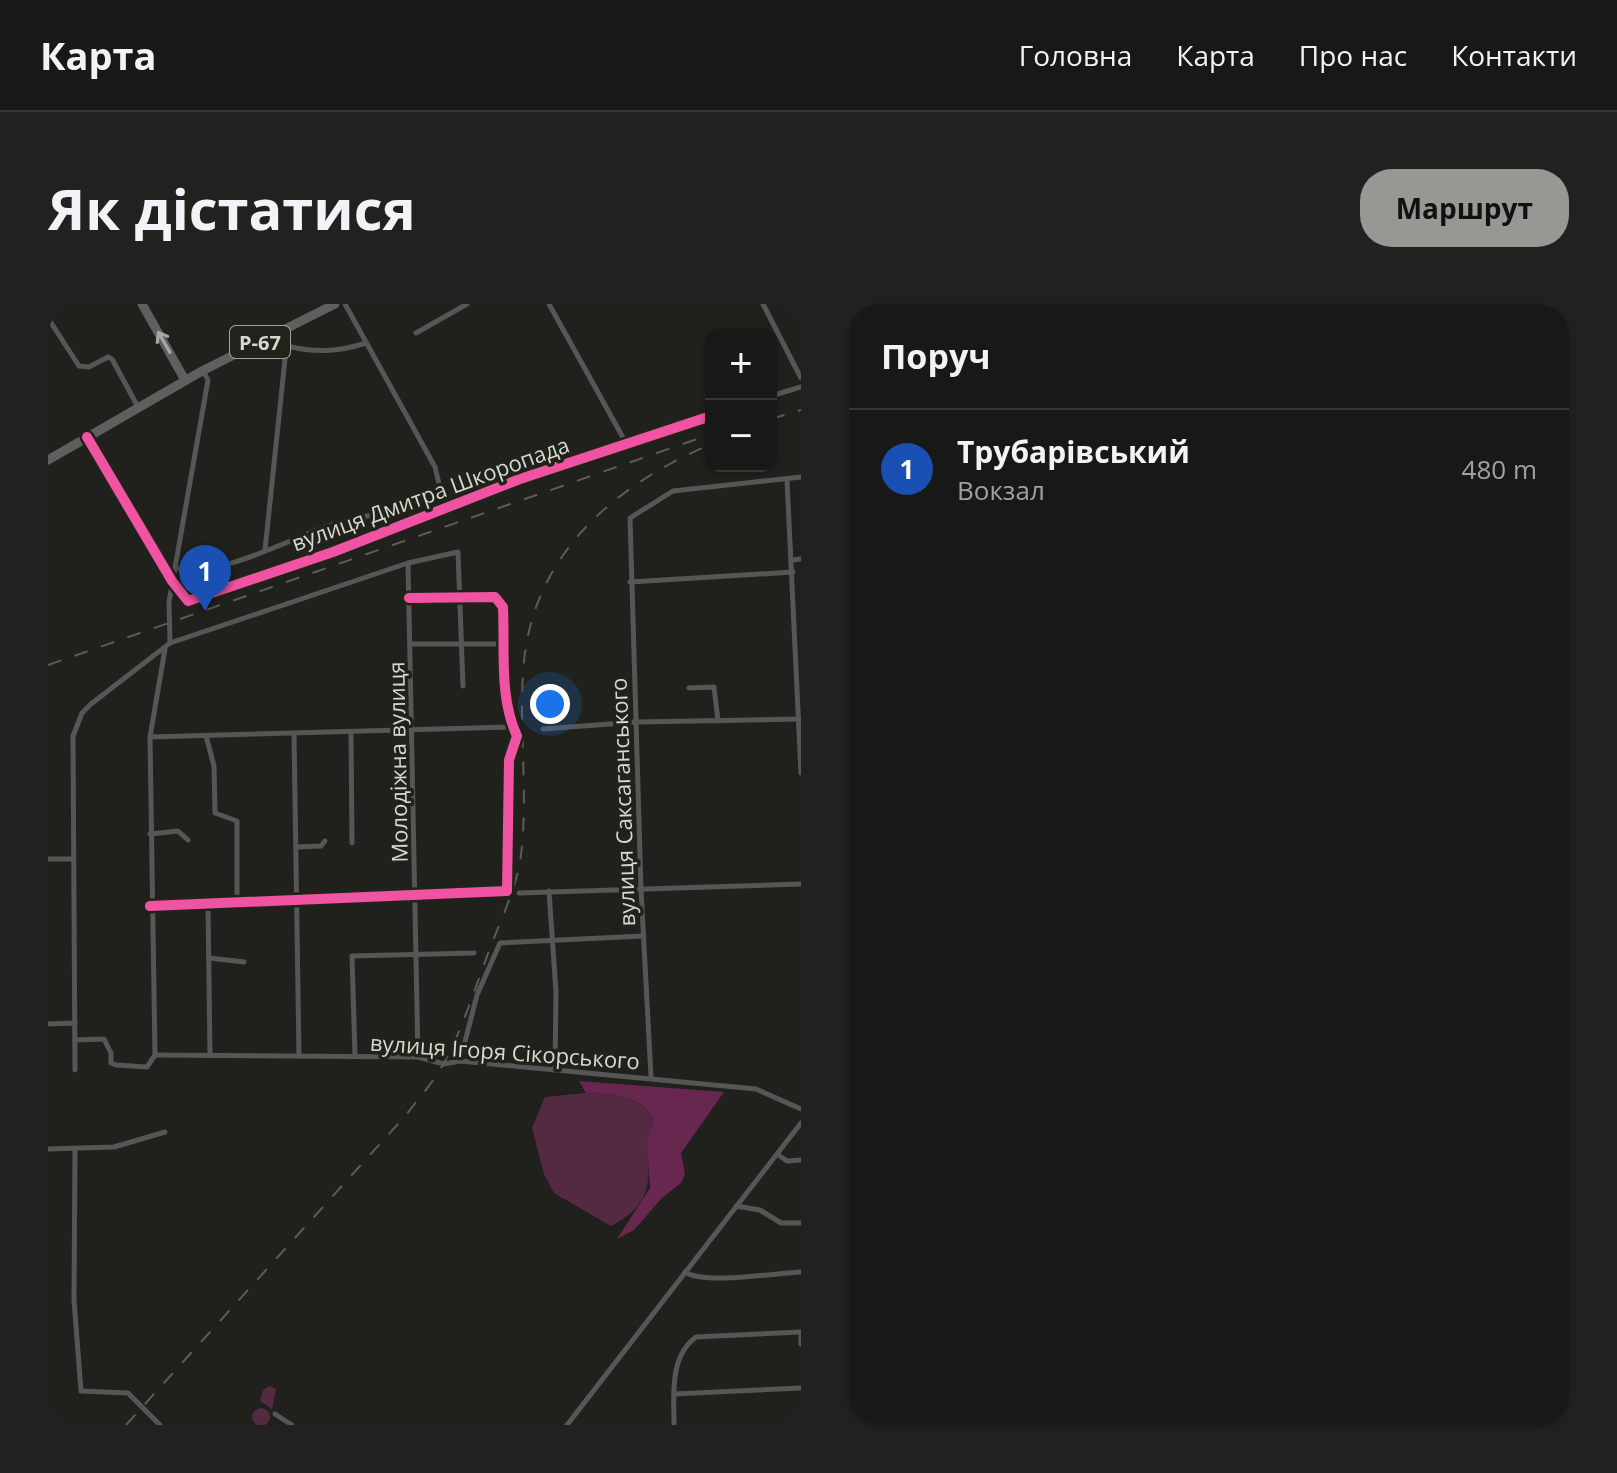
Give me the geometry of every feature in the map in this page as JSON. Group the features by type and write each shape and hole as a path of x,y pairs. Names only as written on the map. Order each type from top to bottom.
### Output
{"main road":[{"path":"142,304 185,380"},
{"name":"Р-67","path":"48,460 185,380 335,304"}],"street":[{"path":"175,568 217,566 440,488 441,481 435,467 345,304"},
{"path":"416,333 467,304"},
{"path":"549,304 626,443"},
{"path":"763,304 801,378"},
{"path":"50,321 79,366 89,367 108,357 112,359 138,408"},
{"path":"265,550 287,346 283,330"},
{"path":"287,346 315,353 344,350 366,343"},
{"path":"170,643 172,581 208,380 202,371"},
{"path":"777,394 801,387"},
{"name":"вулиця Дмитра Шкоропада","path":"172,581 188,601 333,552 520,479 705,418"},
{"path":"87,437 172,581"},
{"path":"801,477 787,480 798,611 801,773"},
{"name":"вулиця Саксаганського","path":"651,1077 641,889 629,525 635,513 673,491 787,480"},
{"path":"75,1070 72,750 76,724 91,704 170,643 408,563 458,552 463,686"},
{"path":"792,560 801,559"},
{"name":"Молодіжна вулиця","path":"408,563 418,1057"},
{"path":"630,582 793,572"},
{"path":"150,906 507,891 509,760 517,736 510,727 505,697 500,600 495,597 409,598"},
{"path":"411,644 504,644"},
{"path":"155,1055 150,906 150,737 165,649"},
{"path":"689,688 714,687 718,721"},
{"path":"543,729 636,722 800,719"},
{"path":"150,737 510,727"},
{"path":"351,733 352,843"},
{"path":"294,734 299,1056"},
{"path":"206,736 214,766 215,813 237,821 237,904"},
{"path":"150,834 178,831 188,840"},
{"path":"298,847 324,845"},
{"path":"48,859 72,859"},
{"path":"519,893 801,884"},
{"path":"549,891 554,941 555,1070"},
{"path":"208,905 210,1055"},
{"path":"460,1061 477,995 500,943 643,936"},
{"path":"355,1056 351,958 474,953"},
{"path":"209,958 244,962"},
{"path":"48,1024 75,1023"},
{"name":"вулиця Ігоря Сікорського","path":"75,1040 104,1039 111,1053 111,1063 116,1065 147,1067 155,1055 418,1057 444,1064 460,1061 756,1089 801,1109"},
{"path":"567,1425 801,1123"},
{"path":"48,1149 114,1147 165,1132"},
{"path":"75,1150 74,1300 81,1391 128,1393 160,1425"},
{"path":"777,1154 787,1161 801,1160"},
{"path":"736,1206 760,1210 781,1223 801,1223"},
{"path":"685,1272 695,1277 801,1272"},
{"path":"674,1425 678,1363 696,1337 801,1332 801,1344"},
{"path":"674,1394 801,1388"},
{"path":"275,1414 292,1425"}],"shaded area":[{"path":"579,1081 724,1092 681,1153 685,1174 681,1183 662,1198 634,1230 617,1239 650,1188 647,1140 654,1118 632,1100 586,1093"},
{"path":"586,1093 632,1100 654,1118 646,1191 629,1215 611,1226 554,1193 544,1174 532,1128 545,1097"},
{"path":"270,1386 276,1389 272,1409 260,1401 263,1390"},
{"path":"257,1408 265,1408 270,1417 268,1424 257,1426 252,1421 252,1413"}],"railway":[{"path":"777,417 801,410"},
{"path":"48,665 700,438"},
{"path":"126,1425 406,1115 441,1068 465,1017 512,893 520,862 524,816 523,674 529,633 541,595 559,562 582,532 609,505 674,461 705,447"}],"cycle path":[{"path":"87,437 172,581 188,601 333,552 520,479 705,418"},
{"path":"150,906 507,891 509,760 517,736 505,690 503,607 495,597 409,598"}],"place":[{"name":"Трубарівський","path":"205,611"}]}
